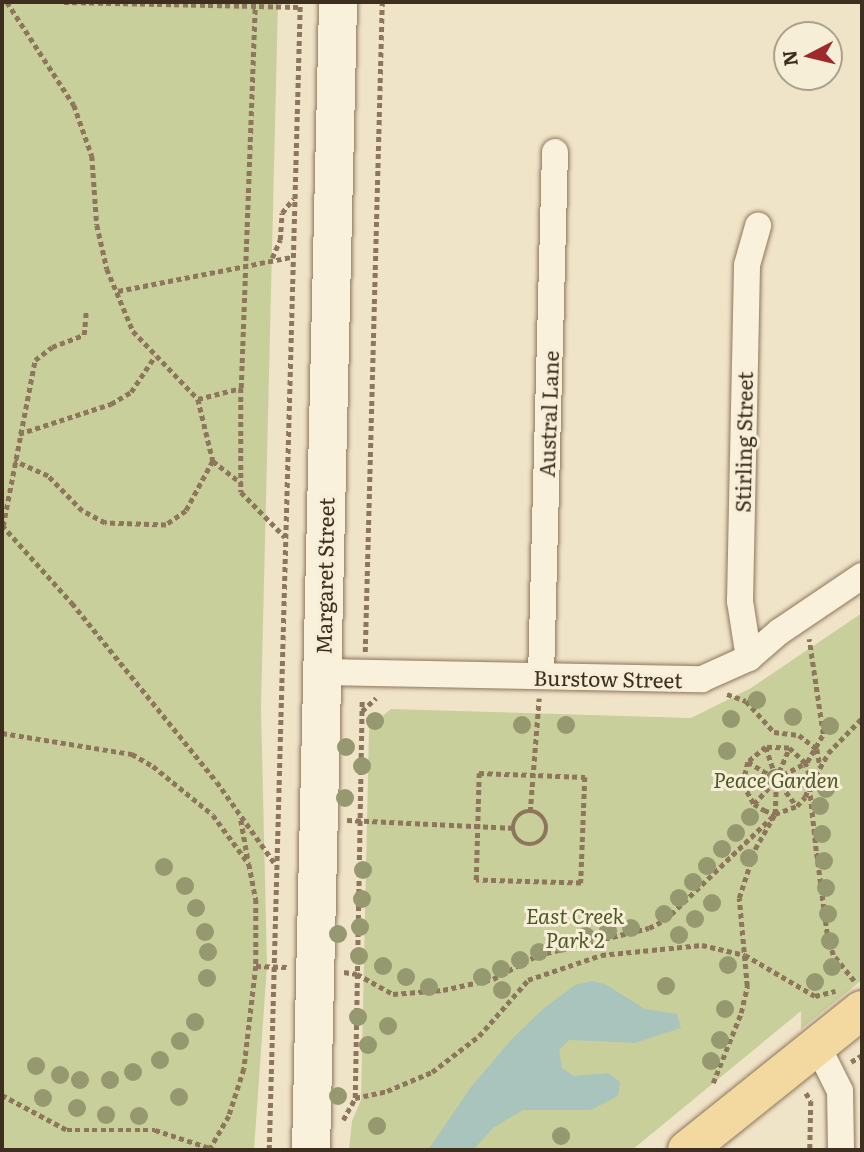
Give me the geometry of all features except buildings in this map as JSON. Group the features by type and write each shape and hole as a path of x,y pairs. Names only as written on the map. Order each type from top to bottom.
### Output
{"main road":[{"path":"687,1150 818,1047 852,989"}],"street":[{"name":"Margaret Street","path":"311,1150 338,2"},
{"name":"Austral Lane","path":"540,692 555,152"},
{"name":"Stirling Street","path":"749,657 740,601 741,534 747,265 758,226"},
{"name":"Burstow Street","path":"322,672 540,692 702,680 749,657 808,612 862,576"},
{"path":"818,1047 839,1091 841,1150"}],"path":[{"path":"7,2 74,105 92,156 97,225 107,269 133,331 198,399 213,461 241,484"},
{"path":"64,2 255,7 300,4 270,1150"},
{"path":"365,652 382,2"},
{"path":"255,7 241,492 286,537"},
{"path":"272,258 280,240 282,213 294,198"},
{"path":"118,290 246,267 272,258 292,257"},
{"path":"86,312 84,335 52,347 35,360 2,526 72,603 241,816 276,865"},
{"path":"18,435 111,404 131,392 155,356"},
{"path":"198,399 242,388"},
{"path":"13,461 48,476 82,511 105,523 166,525 186,511 213,461"},
{"path":"808,612 813,682 823,718 817,749 820,768"},
{"path":"530,812 540,692"},
{"path":"362,712 381,695"},
{"path":"716,695 746,701 774,732 799,735 817,749"},
{"path":"341,1125 355,1098 362,701"},
{"path":"357,974 393,993 443,990 493,979 538,955 649,928 665,920 775,814 797,806 848,730 862,718"},
{"path":"2,733 132,754 153,766 213,815 249,864"},
{"path":"713,1083 741,1013 745,955 739,898 755,849 775,814 776,779 766,747"},
{"path":"355,1098 387,1091 452,1059 479,1037 517,989 557,967 601,955 680,944 745,955 815,996 852,989 834,955 827,934 805,763 789,748 766,747 748,762 743,784 754,804 775,814"},
{"path":"754,804 776,779 789,748"},
{"path":"743,784 776,779 805,763 817,749"},
{"path":"748,762 776,779 809,786"},
{"path":"479,773 584,776 581,883 476,880 478,825 479,773"},
{"path":"776,779 797,806"},
{"path":"522,812 530,812 538,813 546,821 545,836 537,845 522,844 514,836 514,820 522,812"},
{"path":"2,1095 67,1130 155,1130 210,1149 238,1092 256,966 256,900 241,816"},
{"path":"344,820 514,828"},
{"path":"256,966 276,966"},
{"path":"804,1091 811,1101 810,1150"}],"green space":[{"path":"2,2 278,2 261,707 267,966 254,1150 2,1150"},
{"name":"East Creek Park 2","path":"862,613 862,980 801,1029 801,1011 632,1150 349,1150 352,1121 361,1100 369,729 374,723 391,709 691,718 751,688"}],"water":[{"path":"591,981 605,984 645,1009 677,1014 681,1028 635,1043 569,1040 559,1050 562,1068 574,1076 608,1073 620,1082 618,1096 591,1110 523,1110 493,1128 473,1150 428,1150 471,1087 511,1040 543,1009 575,985"}],"park label":[{"name":"Peace Garden","path":"776,779"}]}
